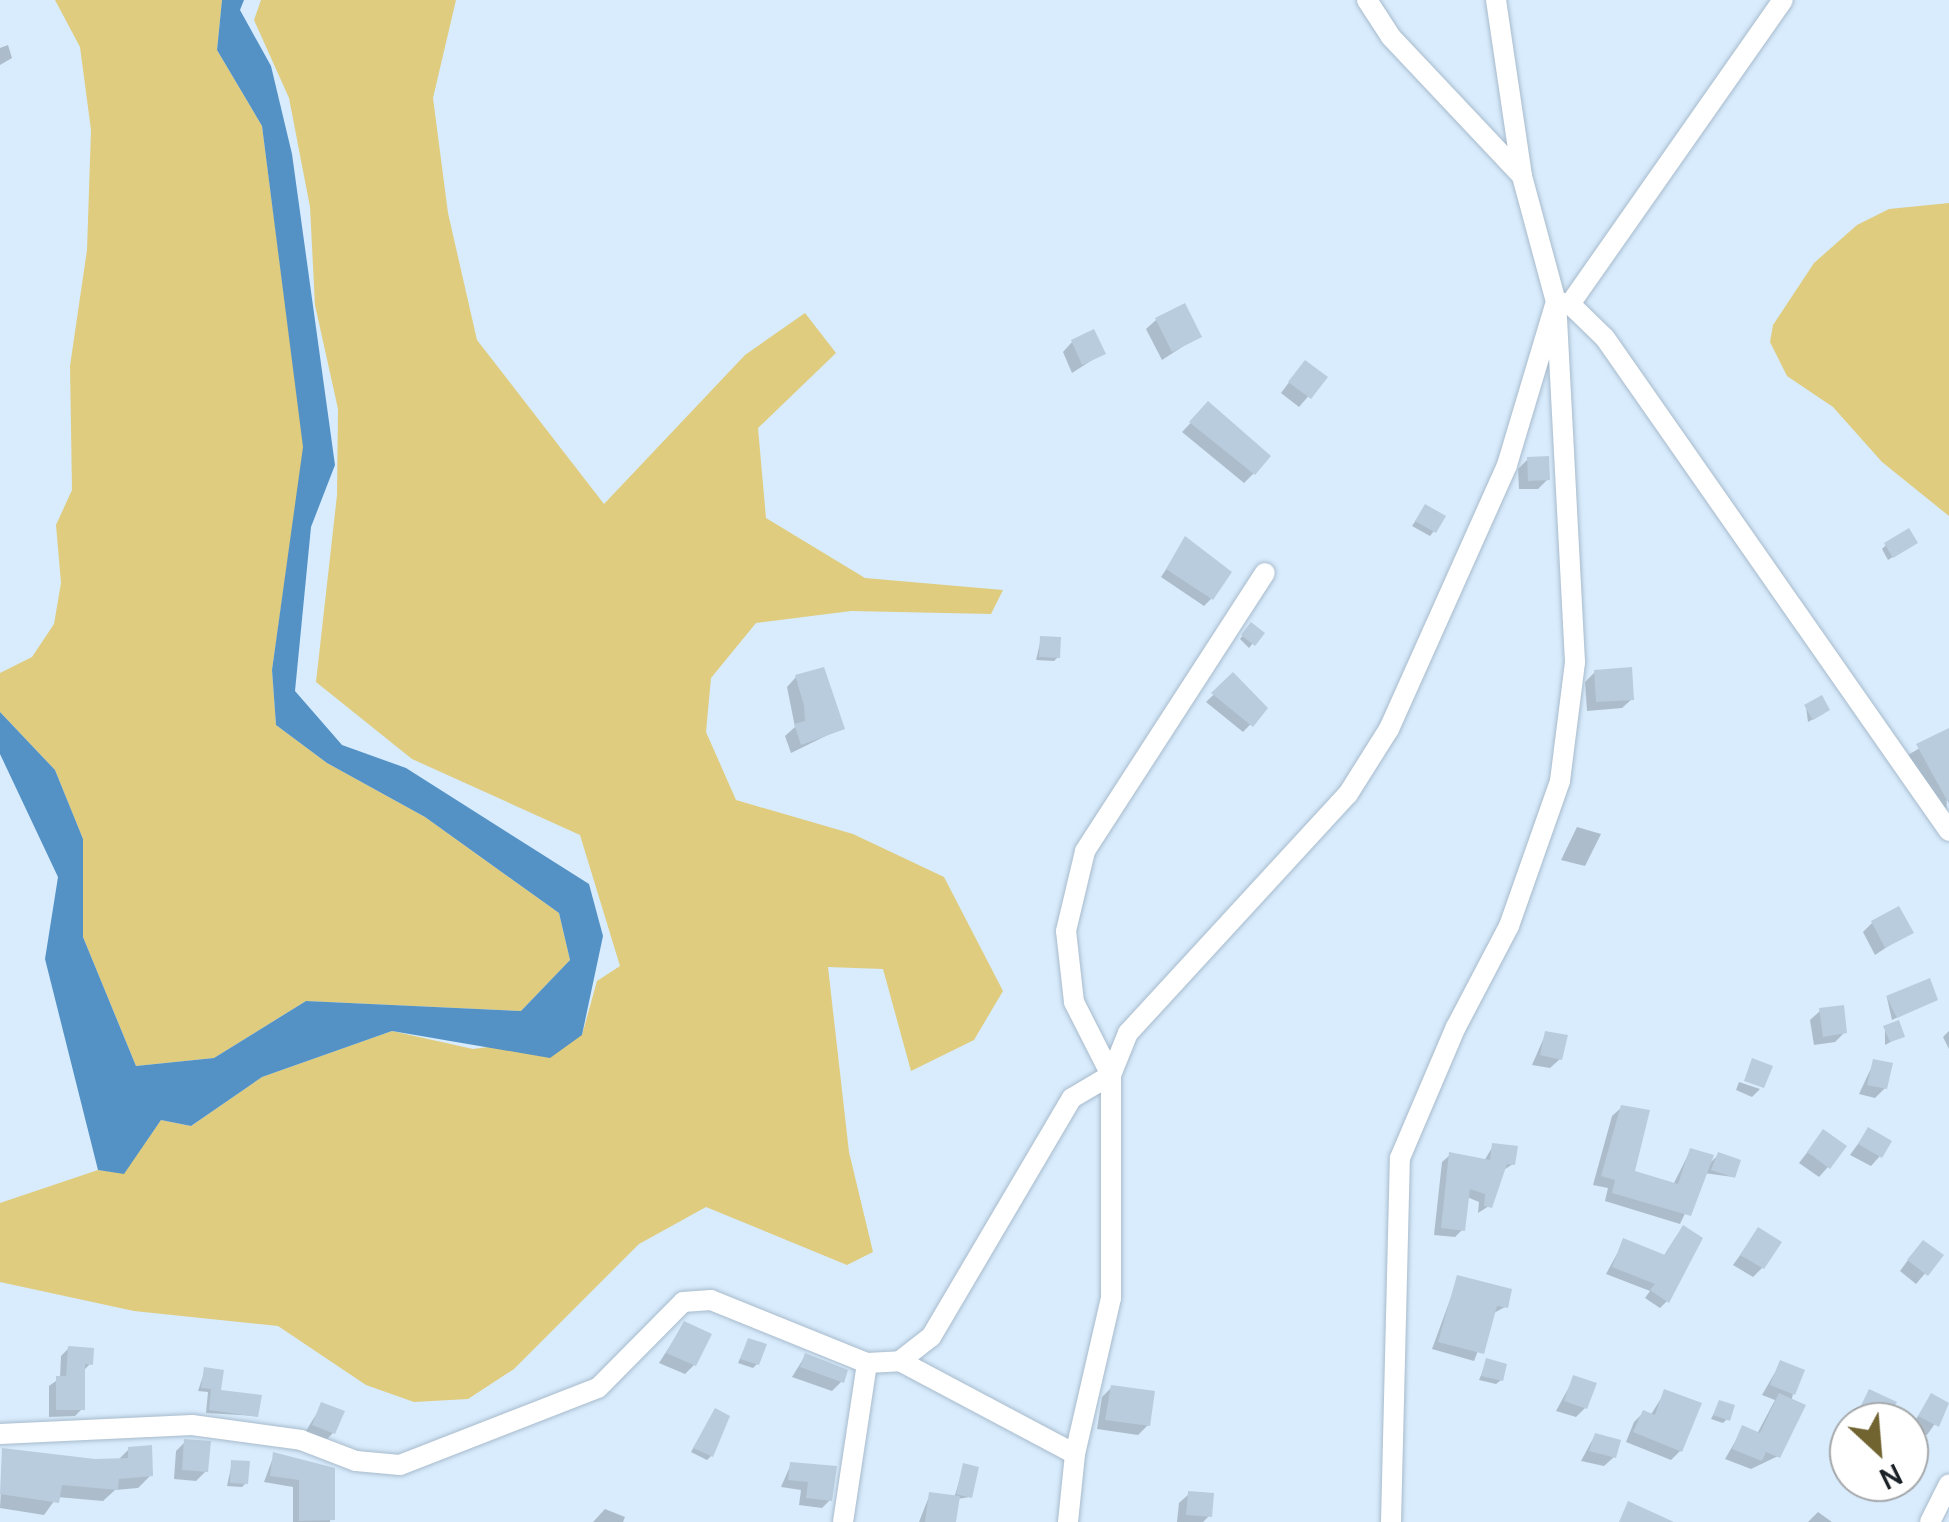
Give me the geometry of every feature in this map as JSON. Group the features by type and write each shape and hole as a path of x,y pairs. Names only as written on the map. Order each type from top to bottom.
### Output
{"street":[{"path":"1367,0 1391,37 1522,176"},
{"path":"1391,1522 1400,1158 1456,1027 1509,926 1560,781 1575,662 1563,303 1522,176 1496,0"},
{"path":"1068,1522 1075,1454 1111,1298 1111,1075 1128,1033 1348,794 1389,729 1508,465 1563,303 1783,0"},
{"path":"1563,303 1605,338 1949,831"},
{"path":"1111,1075 1074,1002 1066,930 1085,851 1264,573"},
{"path":"900,1361 931,1337 1072,1098 1111,1075"},
{"path":"0,1434 192,1426 301,1440 356,1461 400,1466 598,1388 684,1302 711,1300 867,1362 900,1361 1075,1454"},
{"path":"843,1522 867,1362"},
{"path":"1930,1522 1949,1484"}],"shaded area":[{"path":"55,0 222,0 217,50 262,126 304,448 272,670 276,725 327,763 425,817 559,913 570,960 521,1011 306,1001 214,1058 136,1066 83,937 83,839 55,770 0,712 0,673 32,657 54,624 61,583 56,525 72,490 70,366 87,250 91,130 80,47"},
{"path":"261,0 456,0 433,98 448,213 477,340 604,504 745,355 805,313 836,353 758,428 766,518 865,578 1003,590 991,614 851,611 756,623 711,678 706,732 736,800 853,834 944,877 1003,991 974,1040 911,1071 883,969 828,967 849,1152 873,1252 847,1265 706,1207 639,1244 514,1369 468,1399 414,1402 366,1385 278,1326 134,1311 0,1282 0,1203 98,1170 124,1173 161,1120 191,1126 262,1077 392,1031 473,1049 582,1035 597,981 620,966 580,835 412,759 316,682 337,495 338,409 315,305 310,207 289,98 254,20"},
{"path":"1949,203 1949,516 1882,462 1833,407 1787,376 1770,342 1773,325 1814,263 1857,225 1889,209"}],"water":[{"path":"222,0 244,0 240,10 271,66 292,154 335,465 311,527 295,691 342,745 406,768 589,884 603,936 582,1035 550,1058 392,1031 262,1077 191,1126 161,1120 124,1174 98,1170 45,959 58,877 0,754 0,712 55,770 83,839 83,937 136,1066 214,1058 306,1001 521,1011 570,960 559,913 425,817 327,763 276,725 272,670 303,447 262,126 217,50"}],"building":[{"path":"1185,303 1202,337 1172,352 1155,318"},
{"path":"1094,329 1106,354 1082,365 1071,340"},
{"path":"1305,360 1328,377 1311,399 1288,382"},
{"path":"1208,401 1271,456 1255,475 1189,422"},
{"path":"1549,456 1550,480 1528,481 1527,457"},
{"path":"1425,504 1446,516 1436,533 1415,521"},
{"path":"1909,528 1918,543 1893,558 1884,543"},
{"path":"1185,536 1232,572 1213,600 1166,569"},
{"path":"1251,622 1265,633 1255,646 1241,635"},
{"path":"1040,636 1061,637 1060,658 1039,657"},
{"path":"824,667 845,729 801,745 794,724 805,721 804,706 795,675"},
{"path":"1632,667 1634,700 1596,702 1594,670"},
{"path":"1233,672 1268,708 1253,727 1211,693"},
{"path":"1822,695 1830,710 1813,720 1804,705"},
{"path":"1949,728 1949,804 1916,744"},
{"path":"1899,906 1914,933 1885,948 1871,921"},
{"path":"1930,978 1938,1000 1897,1018 1886,996"},
{"path":"1844,1005 1847,1033 1823,1037 1819,1008"},
{"path":"1899,1020 1905,1037 1890,1042 1883,1026"},
{"path":"1545,1031 1568,1035 1562,1060 1540,1055"},
{"path":"1752,1058 1773,1066 1764,1088 1744,1081"},
{"path":"1873,1059 1893,1063 1887,1089 1867,1085"},
{"path":"1621,1105 1650,1110 1635,1171 1678,1184 1690,1148 1714,1155 1691,1216 1612,1193 1615,1180 1601,1176"},
{"path":"1868,1127 1892,1141 1882,1158 1858,1144"},
{"path":"1823,1129 1847,1146 1830,1169 1807,1152"},
{"path":"1492,1143 1518,1146 1515,1165 1507,1164 1492,1208 1484,1206 1485,1194 1470,1189 1465,1231 1441,1228 1449,1152 1490,1160"},
{"path":"1718,1152 1741,1160 1735,1178 1711,1170"},
{"path":"1683,1225 1703,1238 1669,1303 1650,1290 1655,1284 1612,1267 1623,1238 1665,1255"},
{"path":"1758,1227 1782,1242 1764,1269 1740,1255"},
{"path":"1923,1240 1944,1255 1928,1276 1907,1260"},
{"path":"1457,1275 1512,1289 1508,1308 1497,1306 1484,1354 1438,1342"},
{"path":"684,1321 712,1334 696,1366 666,1353"},
{"path":"748,1338 767,1344 759,1365 740,1359"},
{"path":"68,1346 94,1348 93,1365 85,1364 85,1410 56,1410 56,1376 66,1376"},
{"path":"805,1353 848,1370 844,1383 800,1367"},
{"path":"1486,1358 1507,1364 1503,1381 1481,1376"},
{"path":"1780,1360 1805,1370 1795,1395 1770,1385"},
{"path":"204,1367 224,1370 221,1390 262,1395 258,1417 209,1410 211,1389 201,1388"},
{"path":"1573,1375 1597,1383 1587,1409 1564,1401"},
{"path":"1111,1385 1155,1391 1150,1426 1105,1420"},
{"path":"1664,1389 1702,1403 1682,1452 1633,1432 1643,1410 1655,1415"},
{"path":"1869,1389 1897,1402 1863,1402"},
{"path":"1779,1393 1806,1405 1780,1458 1766,1452 1762,1461 1732,1449 1742,1425 1760,1433"},
{"path":"1931,1393 1949,1403 1939,1427 1929,1422 1929,1402 1926,1402"},
{"path":"1719,1400 1735,1405 1730,1421 1713,1415"},
{"path":"321,1402 345,1411 335,1434 312,1425"},
{"path":"715,1408 730,1416 713,1457 693,1448"},
{"path":"1595,1433 1621,1440 1616,1458 1589,1451"},
{"path":"184,1439 211,1441 208,1472 182,1470"},
{"path":"152,1445 153,1476 119,1479 118,1490 62,1485 59,1503 0,1494 2,1448 95,1459 128,1458 128,1447"},
{"path":"273,1452 335,1468 335,1520 299,1521 299,1480 270,1476"},
{"path":"231,1460 250,1461 248,1484 230,1483"},
{"path":"790,1462 837,1466 832,1501 806,1498 808,1482 788,1480"},
{"path":"963,1463 979,1467 972,1498 956,1494"},
{"path":"1188,1491 1214,1493 1212,1517 1186,1515"},
{"path":"929,1492 960,1496 956,1522 925,1522"},
{"path":"1628,1501 1674,1522 1619,1522"}]}
